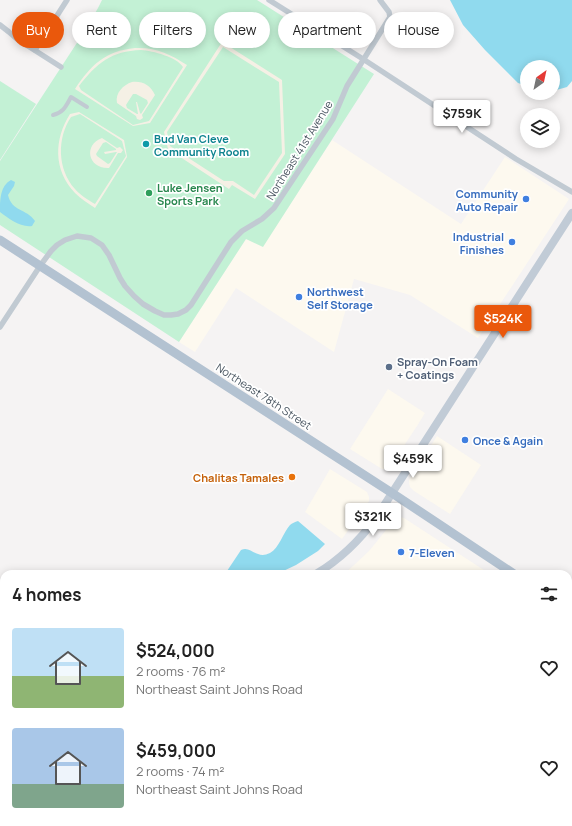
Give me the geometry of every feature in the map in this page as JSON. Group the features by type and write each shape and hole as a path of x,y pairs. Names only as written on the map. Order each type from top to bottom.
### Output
{"main road":[{"path":"322,570 338,558 372,524 572,213"},
{"name":"Northeast 78th Street","path":"0,240 508,570"}],"street":[{"path":"35,50 67,0"},
{"path":"269,0 572,192"},
{"name":"Northeast 41st Avenue","path":"40,266 54,248 65,240 78,236 91,238 99,242 106,249 123,282 134,296 143,304 159,313 168,315 175,315 186,310 231,242 242,231 271,212 333,119 347,86 389,20 390,12 380,0"},
{"path":"0,25 17,39 61,67"},
{"path":"53,115 62,111 71,97 87,107"},
{"path":"0,327 40,266"}],"shaded area":[{"path":"332,140 461,224 505,157 569,199 478,338 410,295 354,279 334,352 236,288 195,352 179,342 246,239 263,246"},
{"path":"388,389 425,413 390,467 387,469 382,469 350,449"},
{"path":"437,436 481,465 450,514 414,491 410,487 409,483 409,480"},
{"path":"330,469 367,492 369,497 369,501 342,539 305,512"},
{"path":"396,518 404,518 484,570 348,570 369,551"}],"green space":[{"name":"Luke Jensen Sports Park","path":"102,0 257,0 278,13 278,48 333,48 374,74 263,247 246,239 179,342 0,225 0,161 74,48 131,48 131,12 96,12"},
{"path":"0,81 36,104 0,160"}],"sand":[{"path":"135,48 156,50 187,65 150,123 133,126 75,89 93,66 115,52","holes":["141,50 158,53 176,60 183,67 149,121 133,125 81,90 79,86 92,71 113,56 130,51"]},
{"path":"218,48 222,48 167,132 170,146 224,181 233,181 254,195 282,153 279,82 225,48 231,48 282,80 285,154 255,199 232,185 229,189 168,149 164,132"},
{"path":"129,83 143,83 151,89 155,95 142,115 143,118 140,120 117,103 118,93","holes":["133,94 147,100 148,103 141,114 137,102 138,114 127,108 126,105"]},
{"path":"79,112 124,140 127,157 95,208 75,193 68,184 60,164 58,154 61,134 70,114","holes":["80,114 122,141 126,156 95,204 77,191 69,181 65,172 62,163 61,144 66,125 71,117"]},
{"path":"102,138 117,148 120,147 123,150 121,153 118,153 109,168 96,165 90,156 92,146 96,141","holes":["106,142 116,149 104,152 105,154 117,152 108,164 96,154 103,143"]}],"water":[{"path":"450,0 572,0 572,81 567,87 560,89 560,60 520,60 520,84 518,83 485,50 463,25"},
{"path":"11,180 15,182 8,195 10,200 16,207 28,214 35,221 32,226 23,226 0,212 3,190 7,183"},
{"path":"298,521 325,544 318,551 285,570 228,570 241,550 248,549 261,555 265,555 273,551 290,525"}],"place":[{"name":"Bud Van Cleve Community Room","path":"146,144"},
{"name":"Luke Jensen Sports Park","path":"149,193"},
{"name":"Community Auto Repair","path":"526,199"},
{"name":"Industrial Finishes","path":"512,242"},
{"name":"Northwest Self Storage","path":"299,297"},
{"name":"Spray-On Foam + Coatings","path":"389,367"},
{"name":"Once & Again","path":"465,440"},
{"name":"Chalitas Tamales","path":"292,477"},
{"name":"7-Eleven","path":"401,552"}]}
